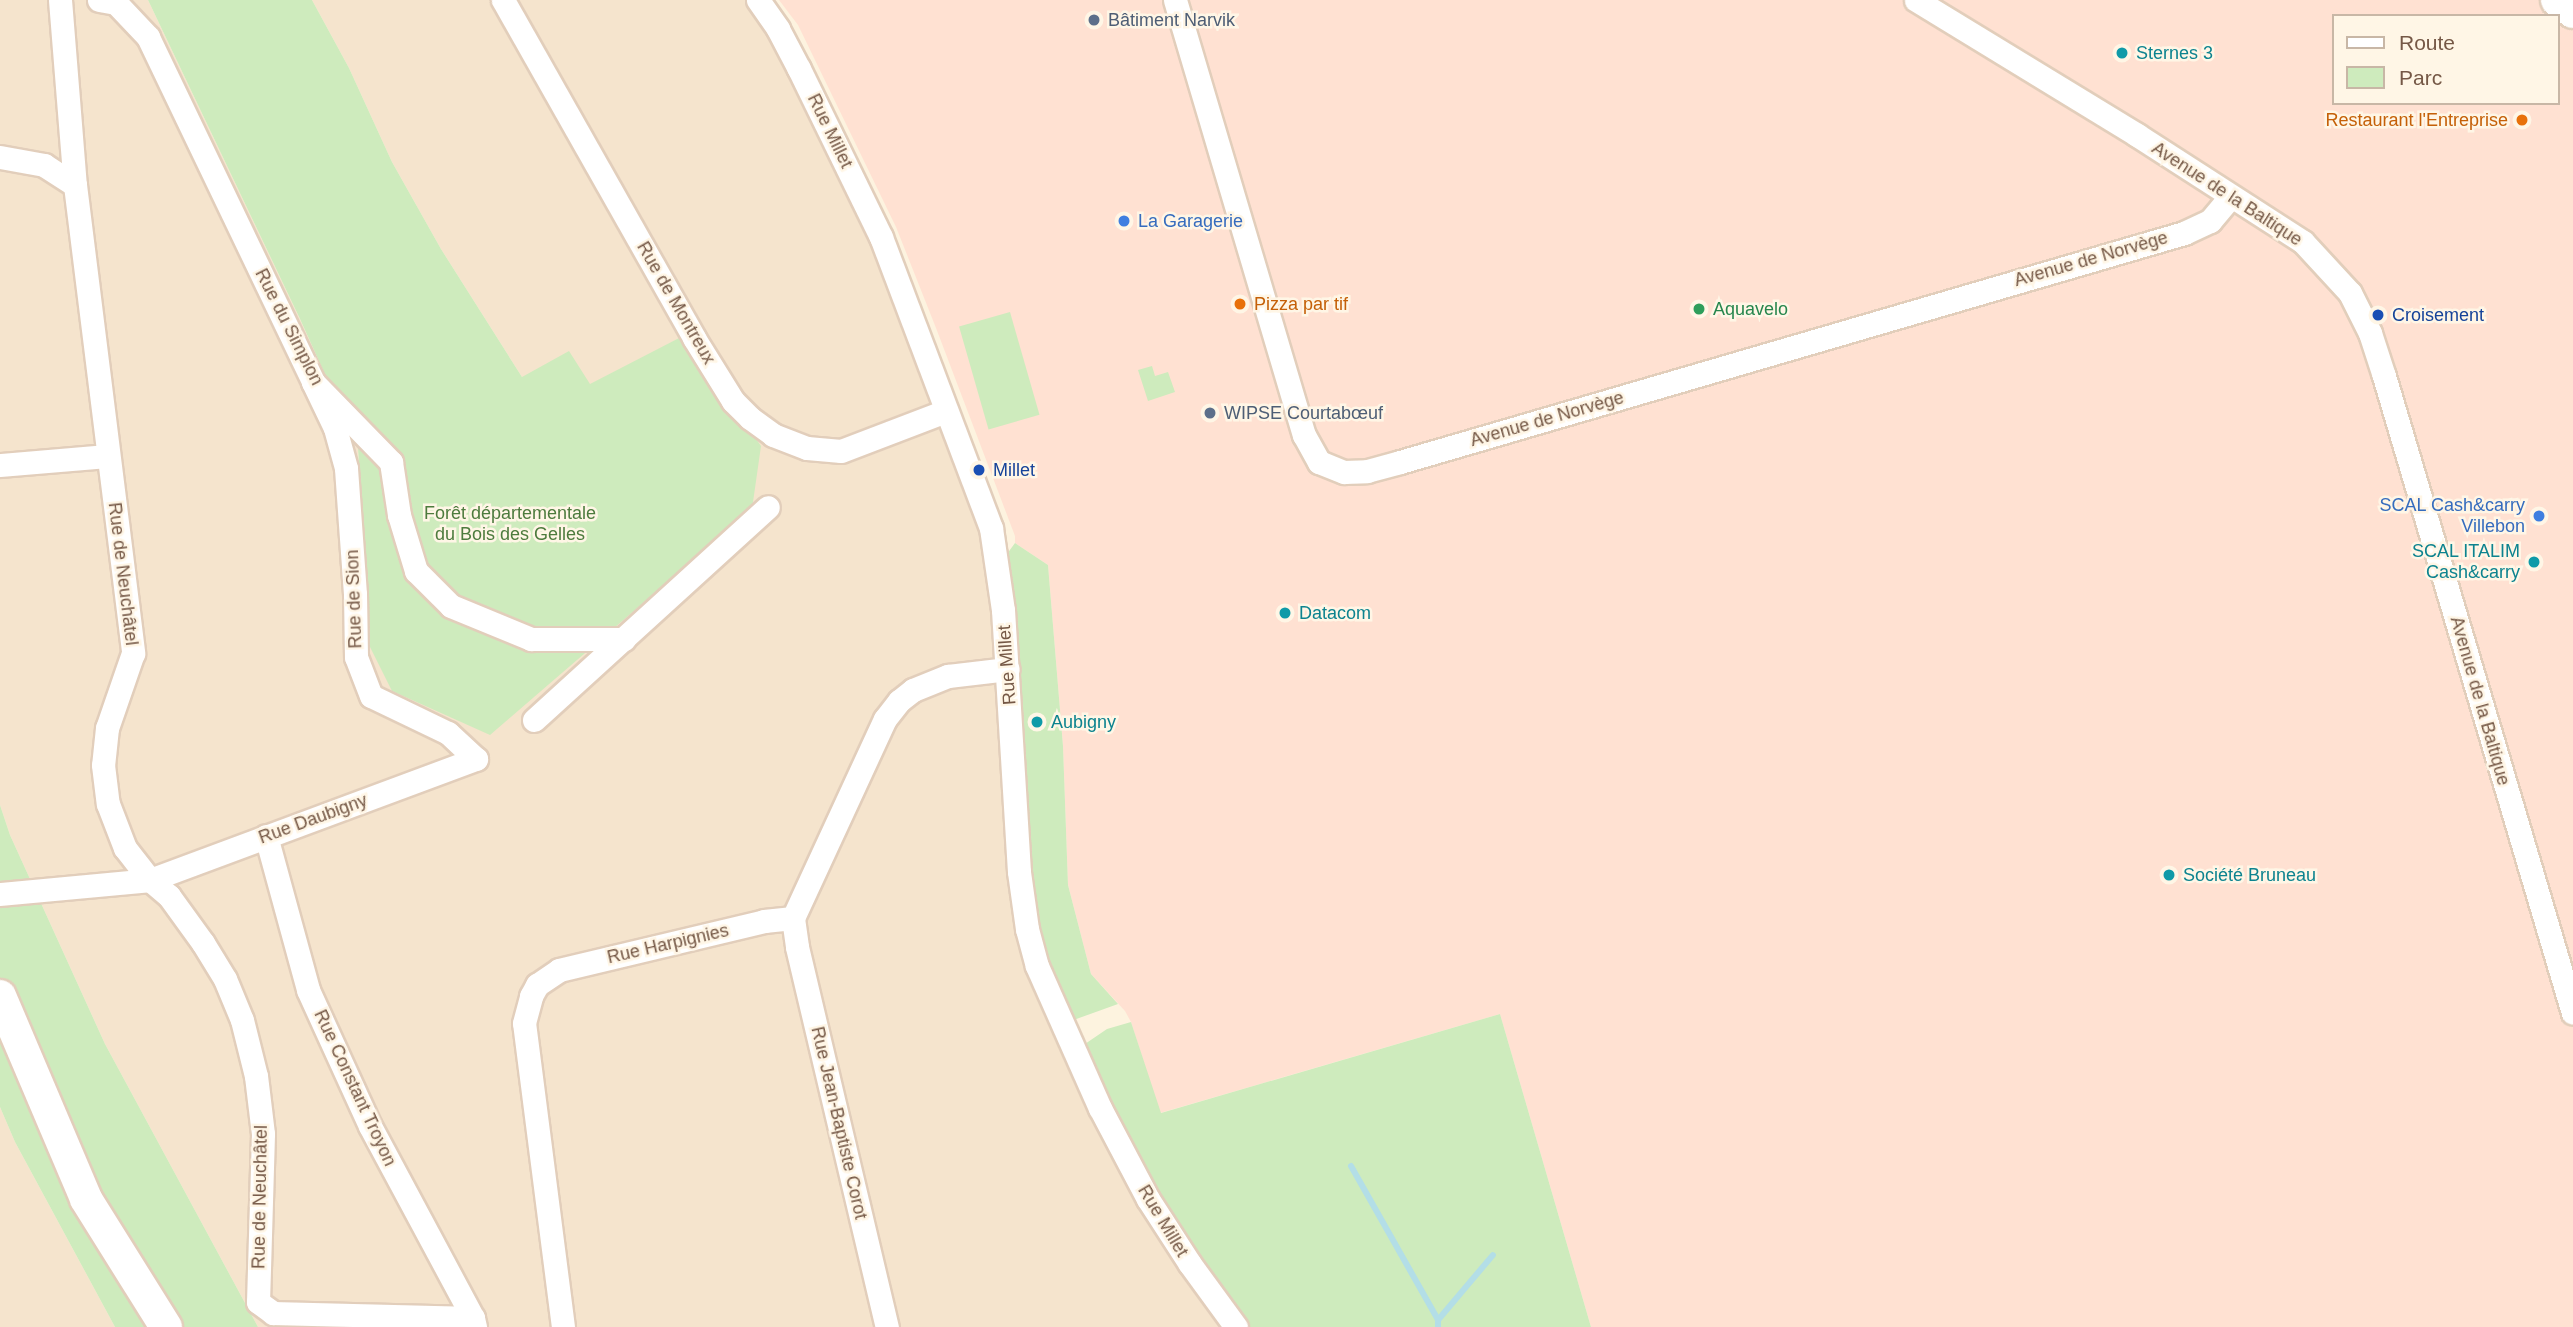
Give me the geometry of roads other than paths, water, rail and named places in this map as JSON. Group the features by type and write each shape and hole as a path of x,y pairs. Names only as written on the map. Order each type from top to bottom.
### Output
{"main road":[{"path":"2557,0 2573,12"},
{"path":"0,996 86,1199 166,1327"}],"street":[{"name":"Rue de Neuchâtel","path":"64,0 75,186 133,653 107,728 103,765 108,804 125,848 150,880 169,896 225,979 245,1031 257,1076 263,1133 258,1302 273,1313 354,1321 474,1322"},
{"name":"Rue du Simplon","path":"99,0 116,4 148,37 313,382 391,462 399,515 416,571 451,606 531,639 624,639"},
{"name":"Rue de Montreux","path":"503,0 694,338 733,401 750,418 773,435 807,448 841,450 946,411"},
{"name":"Rue Millet","path":"758,0 778,29 799,69 881,237 991,528 1003,607 1019,873 1027,929 1037,966 1100,1108 1148,1199 1190,1264 1236,1327"},
{"name":"Avenue de Norvège","path":"1175,0 1304,435 1319,462 1344,472 1367,471 1400,462 2183,233 2210,221 2230,197"},
{"name":"Avenue de la Baltique","path":"1916,0 2137,135 2303,242 2350,293 2363,316 2418,487 2573,1013"},
{"path":"0,157 44,165 75,186"},
{"name":"Rue de Sion","path":"313,382 335,428 346,468 355,594 356,657 371,696 448,733 476,759"},
{"path":"0,465 108,456"},
{"path":"534,720 768,507"},
{"path":"793,918 885,719 899,701 913,690 948,676 1008,669"},
{"name":"Rue Daubigny","path":"0,894 124,880 150,880 476,759"},
{"name":"Rue Constant Troyon","path":"266,836 309,990 370,1126 474,1322"},
{"name":"Rue Harpignies","path":"563,1327 524,1023 531,996 537,985 559,970 764,921 793,918"},
{"name":"Rue Jean-Baptiste Corot","path":"793,918 797,947 887,1327"}],"waterway":[{"path":"1351,1166 1438,1320 1438,1327"},
{"path":"1438,1320 1493,1255"}],"place":[{"name":"Bâtiment Narvik","path":"1094,20"},
{"name":"Sternes 3","path":"2122,53"},
{"name":"Restaurant l'Entreprise","path":"2522,120"},
{"name":"La Garagerie","path":"1124,221"},
{"name":"Pizza par tif","path":"1240,304"},
{"name":"Aquavelo","path":"1699,309"},
{"name":"Croisement","path":"2378,315"},
{"name":"WIPSE Courtabœuf","path":"1210,413"},
{"name":"Millet","path":"979,470"},
{"name":"SCAL Cash&carry Villebon","path":"2539,516"},
{"name":"SCAL ITALIM Cash&carry","path":"2534,562"},
{"name":"Datacom","path":"1285,613"},
{"name":"Aubigny","path":"1037,722"},
{"name":"Société Bruneau","path":"2169,875"}],"park label":[{"name":"Forêt départementale du Bois des Gelles","path":"510,524"}]}
